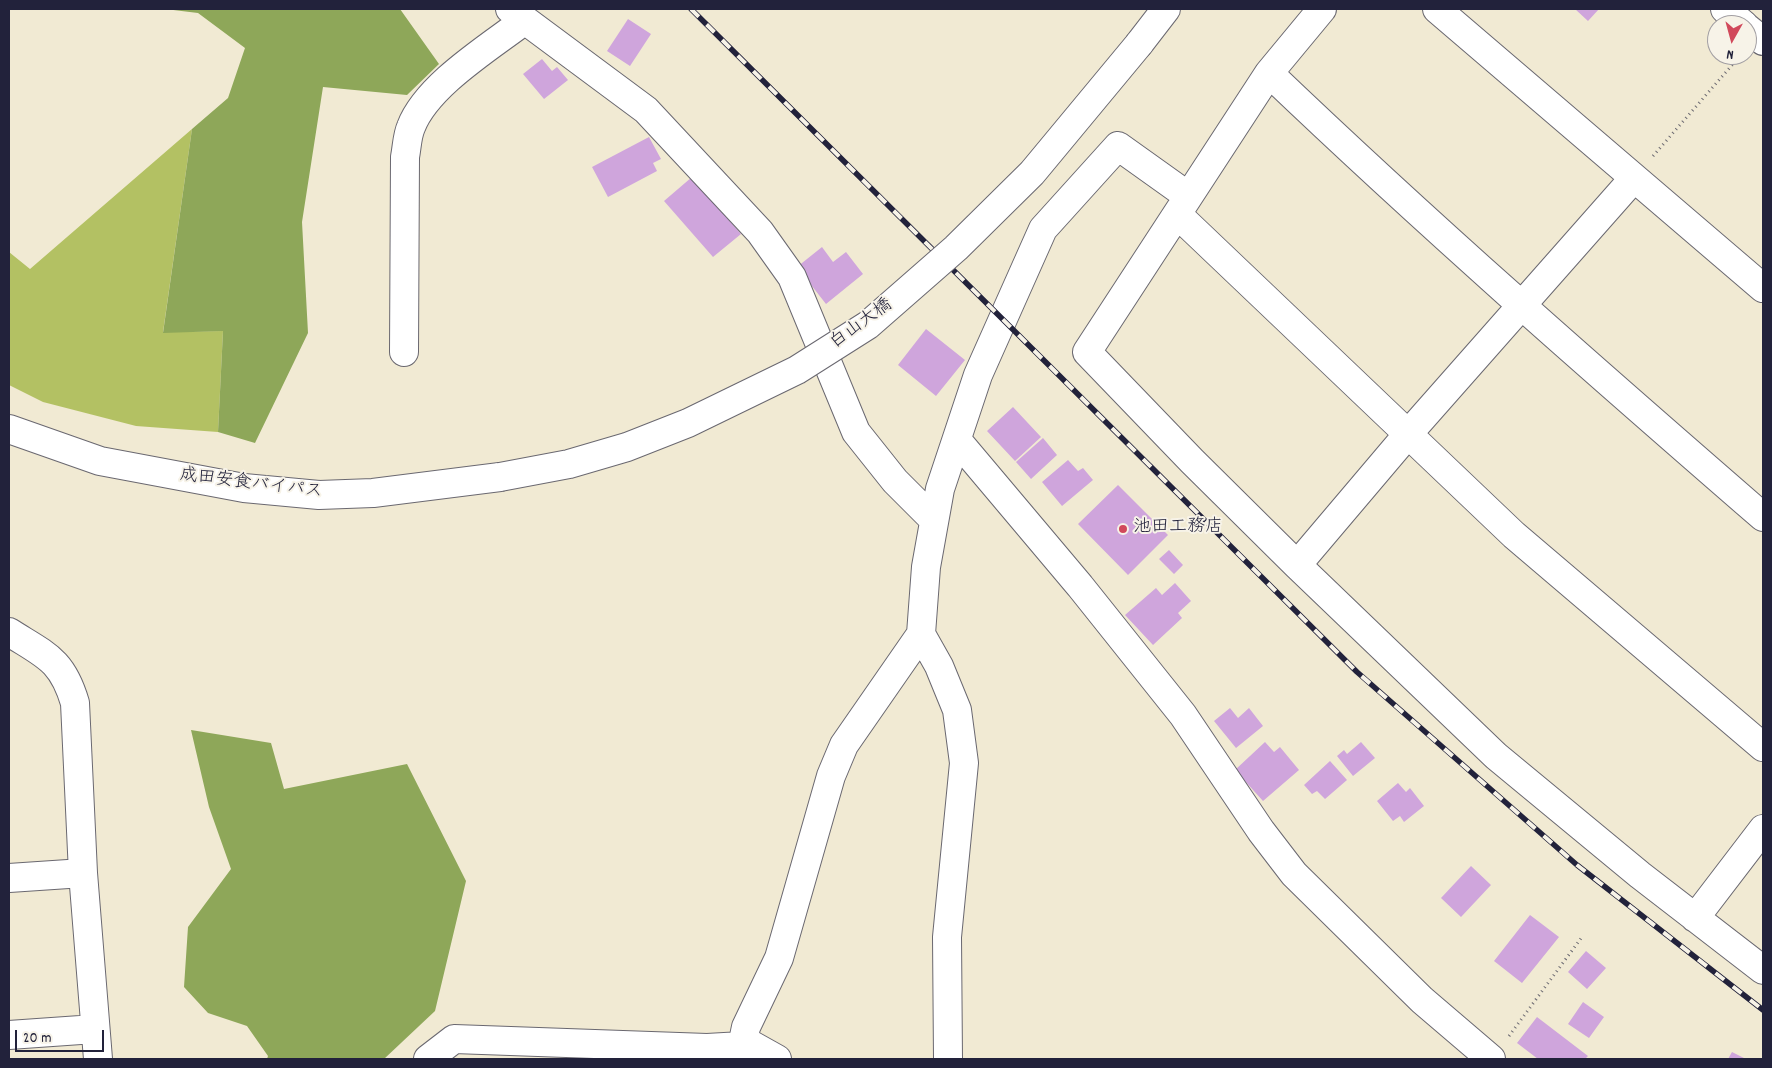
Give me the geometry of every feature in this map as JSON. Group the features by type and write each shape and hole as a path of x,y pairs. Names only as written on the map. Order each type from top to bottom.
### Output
{"street":[{"name":"白山大橋","path":"500,477 569,464 627,447 688,424 797,370 868,325 956,248 1032,173 1166,9"},
{"path":"1322,9 1269,73 1087,352 1192,461 1297,565 1496,756 1694,918 1763,970"},
{"path":"1437,9 1763,288"},
{"path":"404,352 405,157 410,128 421,107 435,91 517,14 646,110 760,232 792,277 856,432 895,481 934,520"},
{"path":"1269,73 1348,149 1520,306 1763,517"},
{"path":"744,1048 746,1027 778,958 831,776 844,745 921,634 926,566 940,489 978,375 1043,229 1118,146 1183,205 1408,434 1514,535 1763,747"},
{"path":"1297,565 1408,434 1634,178"},
{"name":"成田安食バイパス","path":"9,429 100,461 179,477 272,491 319,495 373,493 500,477"},
{"path":"957,440 1080,586 1183,715 1261,830 1294,874 1422,1000 1498,1052"},
{"path":"9,632 55,661 70,685 75,703 83,873 98,1059"},
{"path":"921,634 939,666 957,710 964,763 947,937 948,1059"},
{"path":"1694,918 1763,829"},
{"path":"9,878 83,873"},
{"path":"9,1035 95,1029"},
{"path":"428,1059 454,1039 744,1048 777,1059"}],"path":[{"path":"1634,178 1732,65"},
{"path":"1498,1052 1582,936"}],"green space":[{"path":"165,9 400,9 439,64 407,95 323,87 302,222 308,333 255,443 218,432 223,331 163,333 192,129 228,98 245,48 198,13"},
{"path":"192,129 163,332 223,331 218,432 136,426 43,402 9,385 9,252 30,269"},
{"path":"191,730 271,743 284,789 407,764 466,881 435,1011 384,1059 267,1059 268,1056 247,1026 208,1013 184,987 188,927 231,869 209,807"}],"building":[{"path":"1575,9 1599,9 1588,21"},
{"path":"628,19 651,34 630,66 607,51"},
{"path":"542,59 552,71 557,67 568,80 544,99 523,74"},
{"path":"649,137 661,159 653,163 657,171 608,197 592,167"},
{"path":"692,177 741,234 713,257 664,201"},
{"path":"822,247 833,262 846,252 863,274 826,304 797,267"},
{"path":"926,329 965,360 936,396 898,365"},
{"path":"1013,407 1041,437 1015,461 987,431"},
{"path":"1043,438 1057,455 1031,479 1016,462"},
{"path":"1068,460 1078,471 1083,468 1093,480 1062,506 1042,482"},
{"name":"池田工務店","path":"1118,485 1168,535 1128,575 1078,524"},
{"path":"1169,550 1183,565 1174,574 1159,559"},
{"path":"1175,583 1191,601 1178,613 1182,618 1153,645 1125,615 1156,588 1162,595"},
{"path":"1230,708 1238,718 1249,708 1263,726 1236,748 1214,721"},
{"path":"1265,742 1274,752 1280,747 1299,770 1263,801 1235,770"},
{"path":"1361,742 1375,758 1353,776 1337,756 1344,750 1347,754"},
{"path":"1330,761 1347,780 1325,799 1317,791 1312,794 1304,785"},
{"path":"1398,783 1406,792 1410,788 1424,806 1404,822 1400,816 1393,821 1377,801"},
{"path":"1471,866 1491,885 1461,917 1441,898"},
{"path":"1530,915 1559,937 1522,983 1494,961"},
{"path":"1586,951 1606,968 1587,989 1568,972"},
{"path":"1583,1002 1604,1017 1589,1038 1568,1024"},
{"path":"1537,1017 1588,1056 1585,1059 1538,1059 1517,1043"},
{"path":"1732,1052 1746,1059 1728,1059"}],"railway":[{"path":"691,9 1357,672 1577,865 1763,1010"}],"place":[{"name":"池田工務店","path":"1123,529"}]}
